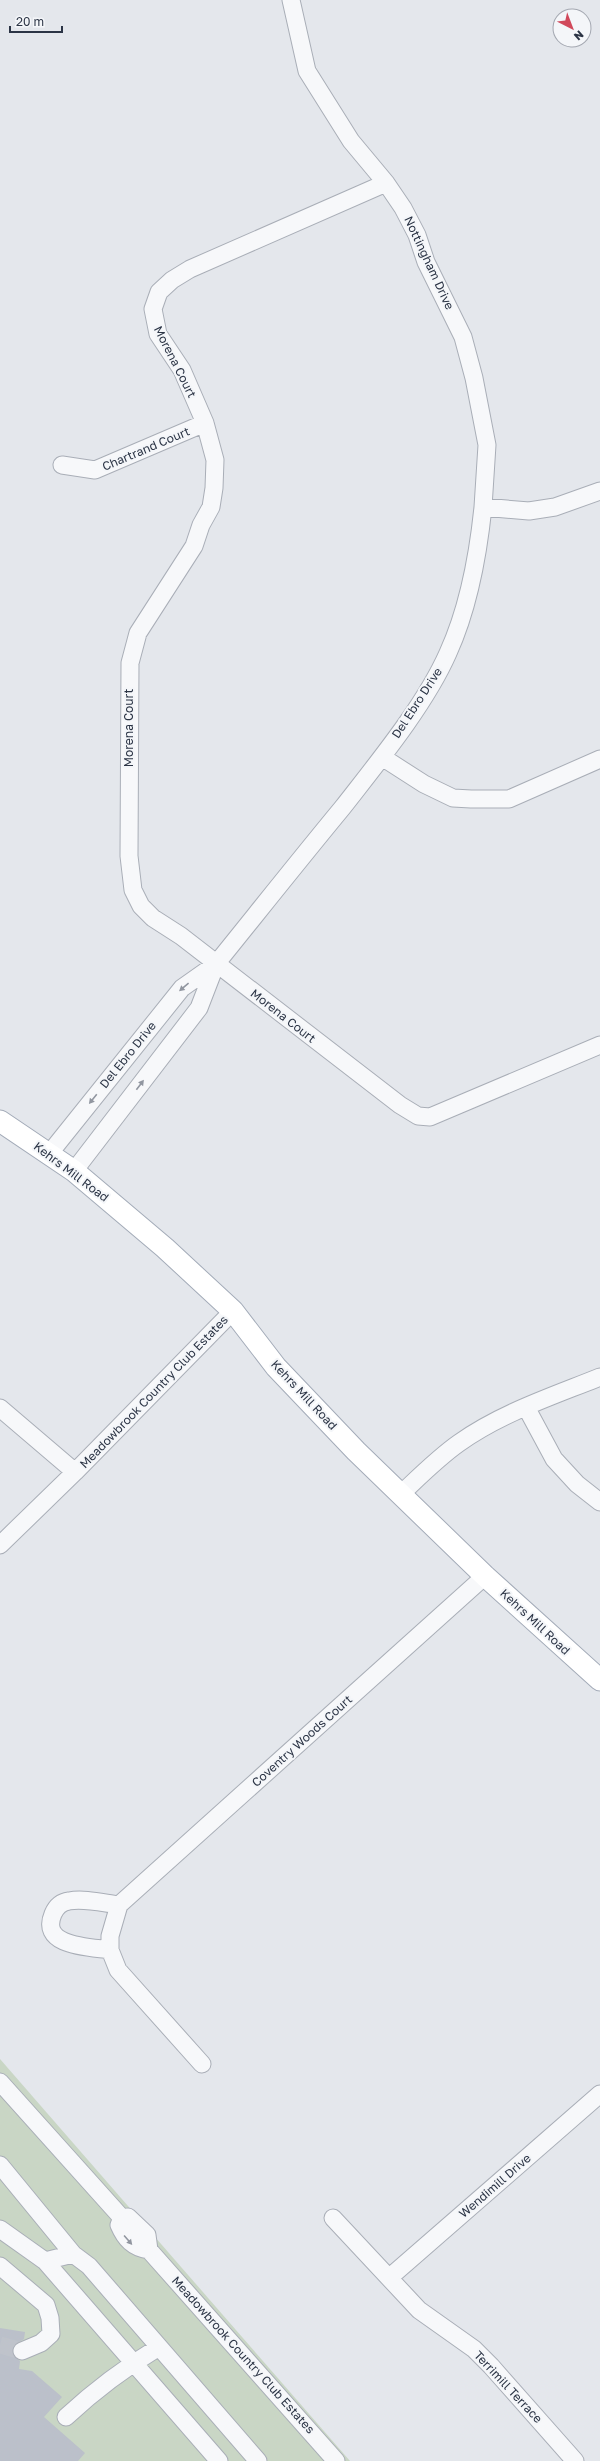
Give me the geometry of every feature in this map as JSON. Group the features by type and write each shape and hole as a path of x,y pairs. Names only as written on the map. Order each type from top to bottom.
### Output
{"main road":[{"name":"Kehrs Mill Road","path":"0,1121 74,1172 164,1248 233,1311 276,1366 356,1451 402,1493 485,1576 600,1680"}],"street":[{"name":"Nottingham Drive","path":"290,0 307,71 351,142 386,183 417,235 426,262 463,337 474,378 487,445 484,507"},
{"name":"Morena Court","path":"386,183 190,269 172,280 159,292 153,309 156,328 182,370 205,423 215,460 214,488 211,507 182,566 138,633 130,663 128,856 133,890 141,906 153,918 181,936 400,1105 418,1116 430,1117 600,1045"},
{"name":"Chartrand Court","path":"62,465 95,470 205,423"},
{"path":"484,507 529,510 555,507 600,491"},
{"name":"Del Ebro Drive","path":"49,1154 182,988 216,964 382,757 431,685 448,653 471,583 479,546 484,507"},
{"path":"382,757 424,784 453,798 471,800 509,799 600,759"},
{"name":"Del Ebro Drive","path":"74,1172 199,1008 216,964"},
{"name":"Meadowbrook Country Club Estates","path":"0,1545 75,1472 233,1311"},
{"path":"402,1493 459,1443 486,1426 526,1407 600,1377"},
{"path":"526,1407 554,1459 577,1484 600,1502"},
{"name":"Meadowbrook Country Club Estates","path":"0,1408 75,1472"},
{"name":"Coventry Woods Court","path":"118,1905 485,1576"},
{"path":"110,1950 65,1943 54,1933 51,1918 55,1909 68,1901 118,1905 110,1936 110,1950 118,1970 202,2064"},
{"name":"Meadowbrook Country Club Estates","path":"0,2082 122,2218 119,2224 134,2247 149,2250 336,2461"},
{"name":"Wendimill Drive","path":"390,2277 600,2094"},
{"path":"0,2165 73,2254 89,2266 258,2461"},
{"name":"Terrimill Terrace","path":"333,2218 390,2277 419,2310 474,2349 491,2366 575,2461"},
{"path":"0,2229 45,2261 220,2461"},
{"path":"45,2261 73,2254"},
{"path":"0,2266 46,2305 50,2318 52,2334 42,2343 22,2351"},
{"path":"66,2417 86,2399 133,2363 159,2347"}],"green space":[{"path":"0,2059 350,2461 0,2461"}],"building":[{"path":"0,2328 25,2332 24,2339 14,2345 13,2354 20,2361 19,2369 32,2371 62,2397 44,2417 85,2453 78,2461 0,2461"}],"tunnel":[{"path":"0,2345 22,2351"}]}
